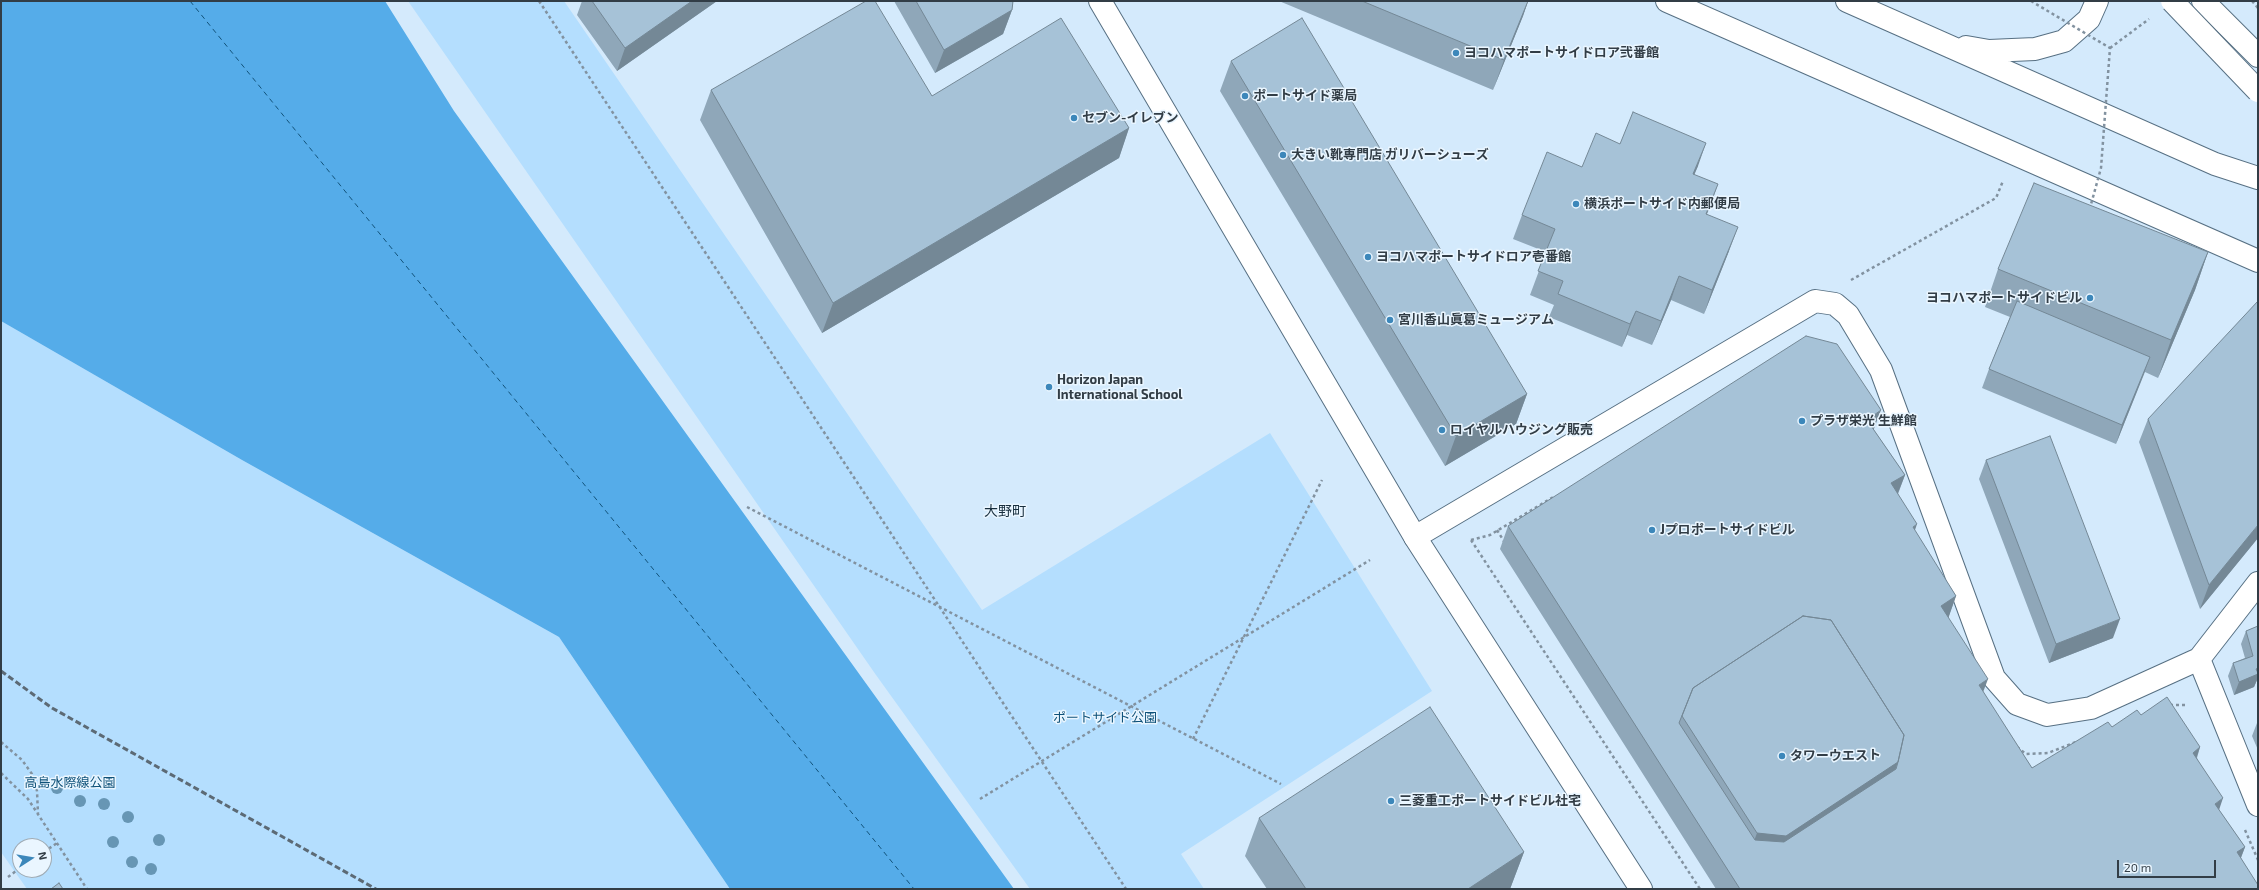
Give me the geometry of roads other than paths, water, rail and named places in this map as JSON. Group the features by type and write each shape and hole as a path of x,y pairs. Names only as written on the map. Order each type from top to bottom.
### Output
{"main road":[{"path":"1100,1 1415,537 1641,889"},
{"path":"1669,1 2258,261"},
{"path":"1848,1 2215,164 2258,178"},
{"path":"1944,44 1989,50 2035,49 2064,41 2089,19 2097,1"},
{"path":"2172,1 2258,91"},
{"path":"2203,1 2258,56"},
{"path":"2215,1 2258,56"},
{"path":"1415,537 1815,301 1835,304 1848,315 1881,370 1994,678 2017,704 2047,715 2091,708 2199,659 2258,583"},
{"path":"2199,659 2258,805"}],"water":[{"path":"1,1 385,1 454,111 1014,889 730,889 559,637 242,460 1,321"}],"railway":[{"path":"1,671 52,708 376,889"}],"place":[{"name":"ヨコハマポートサイドロア弐番館","path":"1456,53"},
{"name":"ポートサイド薬局","path":"1245,96"},
{"name":"セブン-イレブン","path":"1074,118"},
{"name":"大きい靴専門店 ガリバーシューズ","path":"1283,155"},
{"name":"横浜ポートサイド内郵便局","path":"1576,204"},
{"name":"ヨコハマポートサイドロア壱番館","path":"1368,257"},
{"name":"ヨコハマポートサイドビル","path":"2090,298"},
{"name":"宮川香山眞葛ミュージアム","path":"1390,320"},
{"name":"Horizon Japan International School","path":"1049,387"},
{"name":"プラザ栄光 生鮮館","path":"1802,421"},
{"name":"ロイヤルハウジング販売","path":"1442,430"},
{"name":"Jプロポートサイドビル","path":"1652,530"},
{"name":"タワーウエスト","path":"1782,756"},
{"name":"三菱重工ポートサイドビル社宅","path":"1391,801"}],"district":[{"name":"大野町","path":"1005,511"}],"park label":[{"name":"ポートサイド公園","path":"1105,718"},
{"name":"高島水際線公園","path":"70,783"}]}
